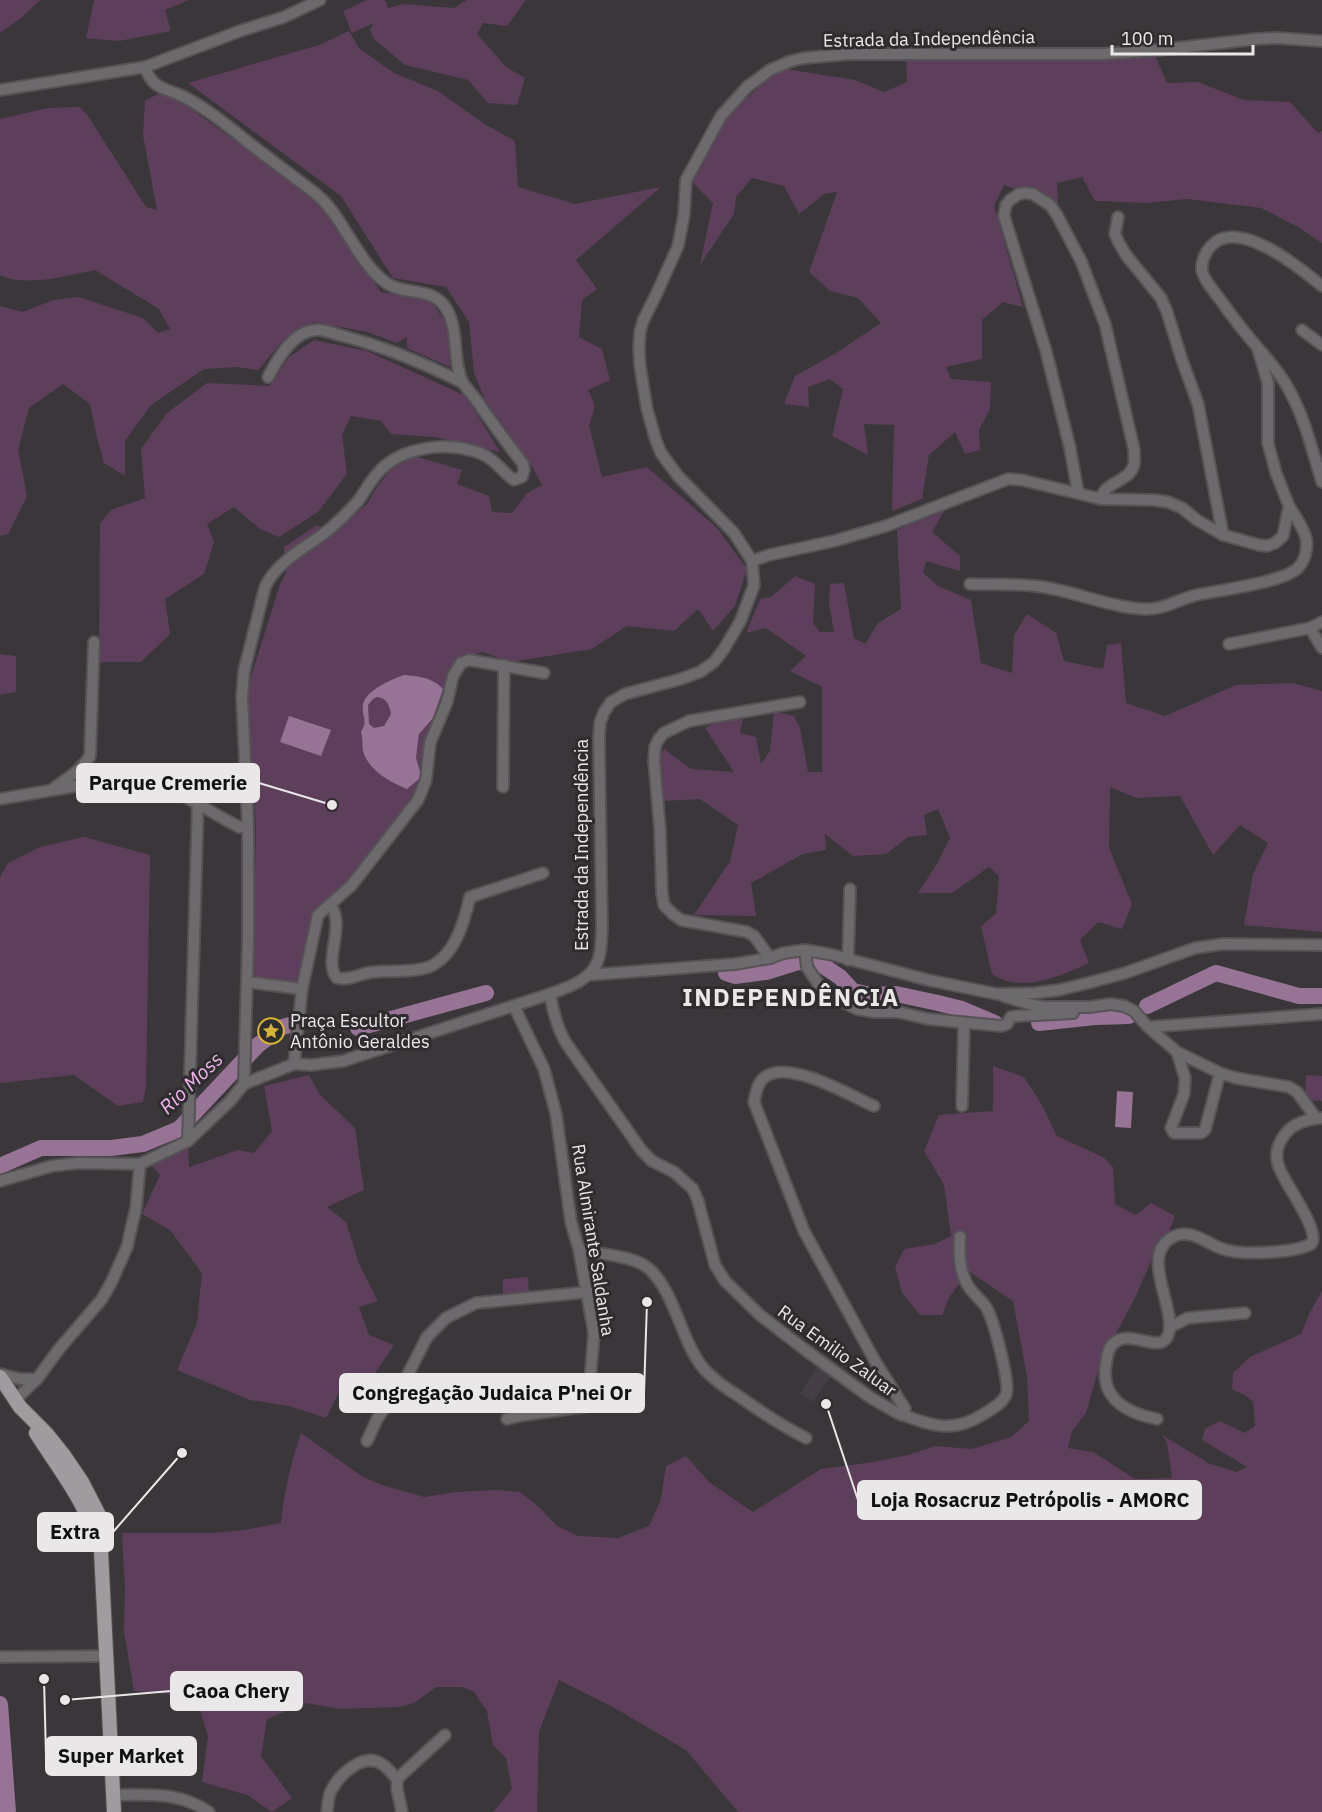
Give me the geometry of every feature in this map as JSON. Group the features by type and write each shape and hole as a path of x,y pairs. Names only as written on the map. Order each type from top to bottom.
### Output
{"main road":[{"path":"0,1375 80,1498 101,1551"},
{"path":"18,1403 63,1454 95,1505 102,1521 101,1551 114,1812"}],"street":[{"path":"0,90 145,67 284,17 320,0"},
{"name":"Estrada da Independência","path":"0,1181 52,1166 78,1163 140,1164 188,1141 230,1101 244,1084 294,1064 311,1065 344,1061 550,994 588,975 597,963 601,940 599,739 600,723 604,712 611,702 625,694 681,679 700,672 714,662 737,628 754,585 752,561 734,533 678,476 661,453 647,409 639,366 640,332 643,321 678,246 684,215 686,180 721,116 747,87 770,70 804,58 850,54 1102,54 1256,39 1322,41"},
{"path":"145,67 153,82 216,117 318,195 358,252 382,280 390,286 428,294 443,304 452,321 463,383 523,464 524,474 518,480 514,480 483,455 448,448 432,446 396,458 377,473 357,503 342,518 321,536 282,563 270,576 265,587 244,671 242,698 248,827 248,982 244,1084"},
{"path":"1078,492 1070,448 1046,351 1004,216 1005,205 1019,194 1033,194 1050,205 1081,261 1105,324 1134,449 1134,466 1130,473 1105,490 1101,499"},
{"path":"1118,217 1115,234 1126,255 1161,298 1198,404 1223,535"},
{"path":"1322,286 1275,250 1245,239 1223,239 1214,243 1203,260 1202,271 1224,306 1289,388 1307,431 1322,482"},
{"path":"268,377 281,354 296,339 315,330 353,339 421,362 463,383"},
{"path":"1302,330 1322,345"},
{"path":"970,584 1044,587 1135,608 1161,609 1192,596 1235,589 1292,572 1298,568 1306,554 1306,540 1276,473 1268,443 1268,383 1258,349"},
{"path":"1317,465 1322,452"},
{"path":"752,561 886,526 1008,479 1078,492 1101,499 1168,502 1182,508 1223,535 1267,546 1283,536 1289,506"},
{"path":"1229,644 1310,628 1322,622"},
{"path":"1310,628 1322,648"},
{"path":"51,790 72,776 90,756 94,642"},
{"path":"294,1064 302,989 318,915 351,886 418,801 426,780 430,743 447,702 453,676 458,666 469,660 544,673"},
{"path":"503,787 504,665"},
{"path":"770,958 754,936 747,932 681,920 664,905 655,747 664,732 689,721 800,702"},
{"path":"0,799 109,778 157,785 175,791 198,802 226,820 248,827"},
{"path":"188,1141 198,802"},
{"path":"330,905 336,917 333,970 337,978 346,979 371,972 405,971 428,967 443,957 458,937 470,897 543,873"},
{"path":"848,960 850,890"},
{"path":"998,994 1059,990 1125,973 1195,948 1223,944 1322,945"},
{"path":"588,975 734,964 805,950 998,994 1043,1007 1089,1007 1111,1004 1124,1006 1134,1011 1148,1027 1177,1052 1220,1073 1289,1087 1297,1092 1319,1118"},
{"path":"805,950 807,967 819,985 830,995 857,1009 898,1012 928,1019 1001,1026 1007,1024 1011,1017 1084,1012 1089,1007"},
{"path":"248,982 302,989"},
{"name":"Rua Emilio Zaluar","path":"550,994 553,1015 559,1032 642,1151 652,1161 674,1172 693,1189 715,1265 725,1281 761,1316 808,1352 871,1398 897,1414 903,1415 905,1409 804,1232 754,1102 756,1088 765,1077 777,1072 795,1072 823,1082 874,1106"},
{"name":"Rua Almirante Saldanha","path":"507,1419 588,1406 594,1333 588,1292 572,1222 552,1091 514,1006"},
{"path":"1148,1027 1322,1014"},
{"path":"962,1106 964,1023"},
{"path":"1177,1052 1185,1078 1184,1094 1171,1128 1174,1133 1201,1133 1204,1130 1220,1073"},
{"path":"1157,1419 1142,1416 1125,1408 1110,1395 1104,1374 1107,1355 1112,1344 1120,1339 1129,1337 1156,1344 1168,1337 1169,1313 1157,1266 1160,1254 1169,1239 1177,1234 1199,1238 1224,1250 1238,1252 1285,1251 1305,1247 1316,1240 1317,1230 1310,1215 1278,1166 1277,1150 1281,1139 1291,1127 1319,1118"},
{"path":"18,1403 102,1299 112,1281 127,1247 136,1208 140,1164"},
{"path":"903,1415 935,1426 962,1424 974,1420 998,1404 1006,1395 1008,1386 996,1335 986,1307 966,1284 959,1263 960,1237"},
{"path":"579,1250 626,1258 651,1271 676,1313 682,1333 704,1369 721,1384 762,1412 806,1438"},
{"path":"367,1441 377,1419 406,1378 427,1337 446,1318 476,1303 588,1292"},
{"path":"1170,1326 1188,1318 1245,1313"},
{"path":"0,1375 20,1379 37,1379"},
{"path":"3,1657 107,1656"},
{"path":"397,1779 445,1735"},
{"path":"327,1812 331,1791 352,1766 374,1761 383,1764 397,1779 402,1812"},
{"path":"114,1795 180,1797 209,1812"}],"shaded area":[{"path":"0,0 40,0 0,33"},
{"path":"94,0 189,0 165,10 171,31 119,41 86,38"},
{"path":"367,0 385,0 388,8 404,4 454,8 467,0 526,0 507,26 483,23 477,34 506,67 525,78 517,105 488,103 468,80 405,65 374,39 370,30 374,23 352,33 343,11"},
{"path":"349,31 359,48 394,73 438,91 483,123 515,141 518,187 575,204 661,187 576,260 597,289 582,300 579,337 602,349 610,380 588,390 595,406 589,426 602,477 647,467 717,528 747,569 735,606 713,631 698,609 674,631 627,626 592,649 511,662 483,652 456,660 449,670 448,688 425,737 425,764 418,794 349,880 315,911 311,918 299,983 253,977 256,826 247,697 248,686 280,584 286,573 284,547 317,525 330,534 367,504 390,470 414,456 462,470 457,484 489,496 492,512 512,513 527,493 542,485 531,465 485,400 474,373 469,322 446,287 393,278 341,196 188,83 319,45"},
{"path":"1154,53 1167,83 1198,82 1244,100 1290,102 1318,133 1322,131 1322,243 1298,227 1261,208 1187,199 1147,203 1095,201 1082,177 1057,183 1058,204 1004,185 994,206 1023,307 1003,302 982,320 982,359 946,367 951,379 991,382 990,409 979,430 980,450 965,454 955,432 929,455 922,499 892,511 894,425 864,424 868,455 832,436 843,389 830,379 808,387 809,407 784,404 795,376 836,353 881,323 858,298 830,291 809,272 837,192 824,194 799,214 784,186 752,178 736,197 734,214 700,265 713,203 691,181 726,114 758,88 757,84 786,69 855,80 884,92 907,82 906,55"},
{"path":"165,90 318,201 381,292 431,301 449,327 450,367 407,348 407,337 397,343 367,332 314,322 282,342 258,370 236,367 204,369 151,405 125,441 125,476 104,463 90,404 63,384 29,408 18,450 27,496 8,534 0,536 0,306 23,312 53,300 79,297 143,318 158,333 170,329 159,309 95,270 34,280 10,279 0,275 0,119 48,108 80,107 146,207 157,210 143,135 145,101"},
{"path":"314,340 367,351 466,396 500,452 435,437 391,434 381,421 351,416 342,435 347,474 318,512 279,537 260,529 234,507 207,524 214,542 204,574 165,599 170,634 141,662 99,662 100,523 111,510 145,498 141,449 167,413 207,383 269,386 289,357"},
{"path":"948,504 932,532 960,556 960,571 926,561 923,573 938,586 971,600 981,663 1012,673 1014,635 1027,614 1056,633 1064,661 1103,669 1107,645 1121,643 1126,703 1165,716 1236,685 1293,683 1322,691 1322,932 1244,925 1253,874 1268,843 1240,825 1213,855 1180,796 1136,798 1110,787 1109,848 1132,904 1122,929 1098,922 1080,940 1089,963 1041,981 1016,983 992,974 981,927 996,913 999,876 989,867 952,893 918,893 937,864 950,838 938,809 924,815 927,835 908,837 886,854 853,856 825,834 826,850 803,854 751,883 756,916 694,915 730,861 738,825 700,799 663,801 659,758 664,749 691,769 734,772 705,728 723,719 743,719 740,733 756,737 761,764 770,751 774,711 794,716 800,728 808,772 822,772 822,687 790,671 806,656 766,628 746,633 760,599 771,597 795,576 815,584 813,623 820,632 834,632 829,603 830,584 844,583 854,638 865,644 878,623 901,609 897,530"},
{"path":"0,654 16,656 16,692 0,695"},
{"path":"404,675 425,678 435,682 443,689 433,718 419,734 416,758 421,775 407,789 387,779 370,764 363,751 361,732 365,721 363,705 365,700 374,690","holes":["377,697 387,702 391,714 384,726 374,728 369,724 368,705"]},
{"path":"289,716 331,730 321,756 280,742"},
{"path":"84,837 150,855 146,1087 143,1102 118,1106 74,1075 0,1083 0,877 8,863 40,847"},
{"path":"993,1066 1024,1077 1042,1105 1057,1136 1103,1157 1113,1167 1115,1204 1136,1215 1151,1203 1175,1216 1166,1240 1151,1261 1135,1298 1114,1337 1107,1345 1086,1413 1072,1431 1068,1448 1093,1452 1135,1479 1172,1478 1167,1443 1162,1435 1210,1464 1237,1472 1247,1467 1202,1440 1205,1429 1220,1421 1245,1433 1255,1426 1253,1402 1232,1389 1233,1373 1250,1357 1301,1334 1322,1291 1322,1812 738,1812 686,1750 613,1707 559,1680 539,1732 537,1812 493,1812 512,1789 506,1758 493,1745 487,1711 473,1691 462,1687 436,1687 414,1703 399,1707 340,1709 306,1703 267,1719 261,1756 292,1798 272,1812 247,1795 202,1782 208,1736 198,1704 170,1694 134,1691 124,1631 125,1588 122,1533 212,1533 281,1523 288,1478 301,1433 363,1477 382,1485 424,1497 457,1492 496,1490 520,1492 557,1526 578,1536 618,1538 649,1526 661,1499 666,1466 686,1456 709,1482 753,1512 821,1469 874,1462 908,1455 935,1446 972,1449 1011,1437 1029,1421 1027,1376 1013,1301 968,1271 949,1298 942,1315 920,1315 902,1293 895,1267 904,1249 935,1244 951,1236 944,1185 924,1151 939,1115 993,1111"},
{"path":"309,1075 320,1095 355,1128 364,1190 327,1207 346,1222 359,1264 378,1301 359,1307 369,1335 394,1345 371,1379 339,1392 326,1418 289,1406 250,1400 177,1370 197,1323 202,1273 170,1230 142,1214 160,1175 149,1163 188,1143 189,1167 238,1150 254,1153 272,1131 264,1086"},
{"path":"1306,1075 1322,1076 1322,1101 1305,1100"},
{"path":"1117,1091 1133,1092 1131,1128 1115,1127"},
{"path":"528,1277 529,1292 503,1294 503,1279"},
{"path":"818,1366 831,1376 813,1402 800,1393"}],"waterway":[{"name":"Rio Moss","path":"726,973 735,976 766,972 798,962 822,965 840,977 853,991 871,995 896,994 938,1003 962,1009 995,1023"},
{"name":"Rio Moss","path":"1147,1006 1216,973 1299,996 1322,996"},
{"name":"Rio Moss","path":"358,1028 486,993"},
{"name":"Rio Moss","path":"1039,1023 1129,1016"},
{"name":"Rio Moss","path":"0,1166 41,1148 111,1148 143,1144 179,1129 258,1045 282,1027 294,1024"},
{"path":"0,1704 8,1812"}],"place":[{"name":"Parque Cremerie","path":"332,805"},
{"name":"Praça Escultor Antônio Geraldes","path":"271,1031"},
{"name":"Congregação Judaica P'nei Or","path":"647,1302"},
{"name":"Loja Rosacruz Petrópolis - AMORC","path":"826,1404"},
{"name":"Extra","path":"182,1453"},
{"name":"Super Market","path":"44,1679"},
{"name":"Caoa Chery","path":"65,1700"}],"district":[{"name":"INDEPENDÊNCIA","path":"791,998"}]}
